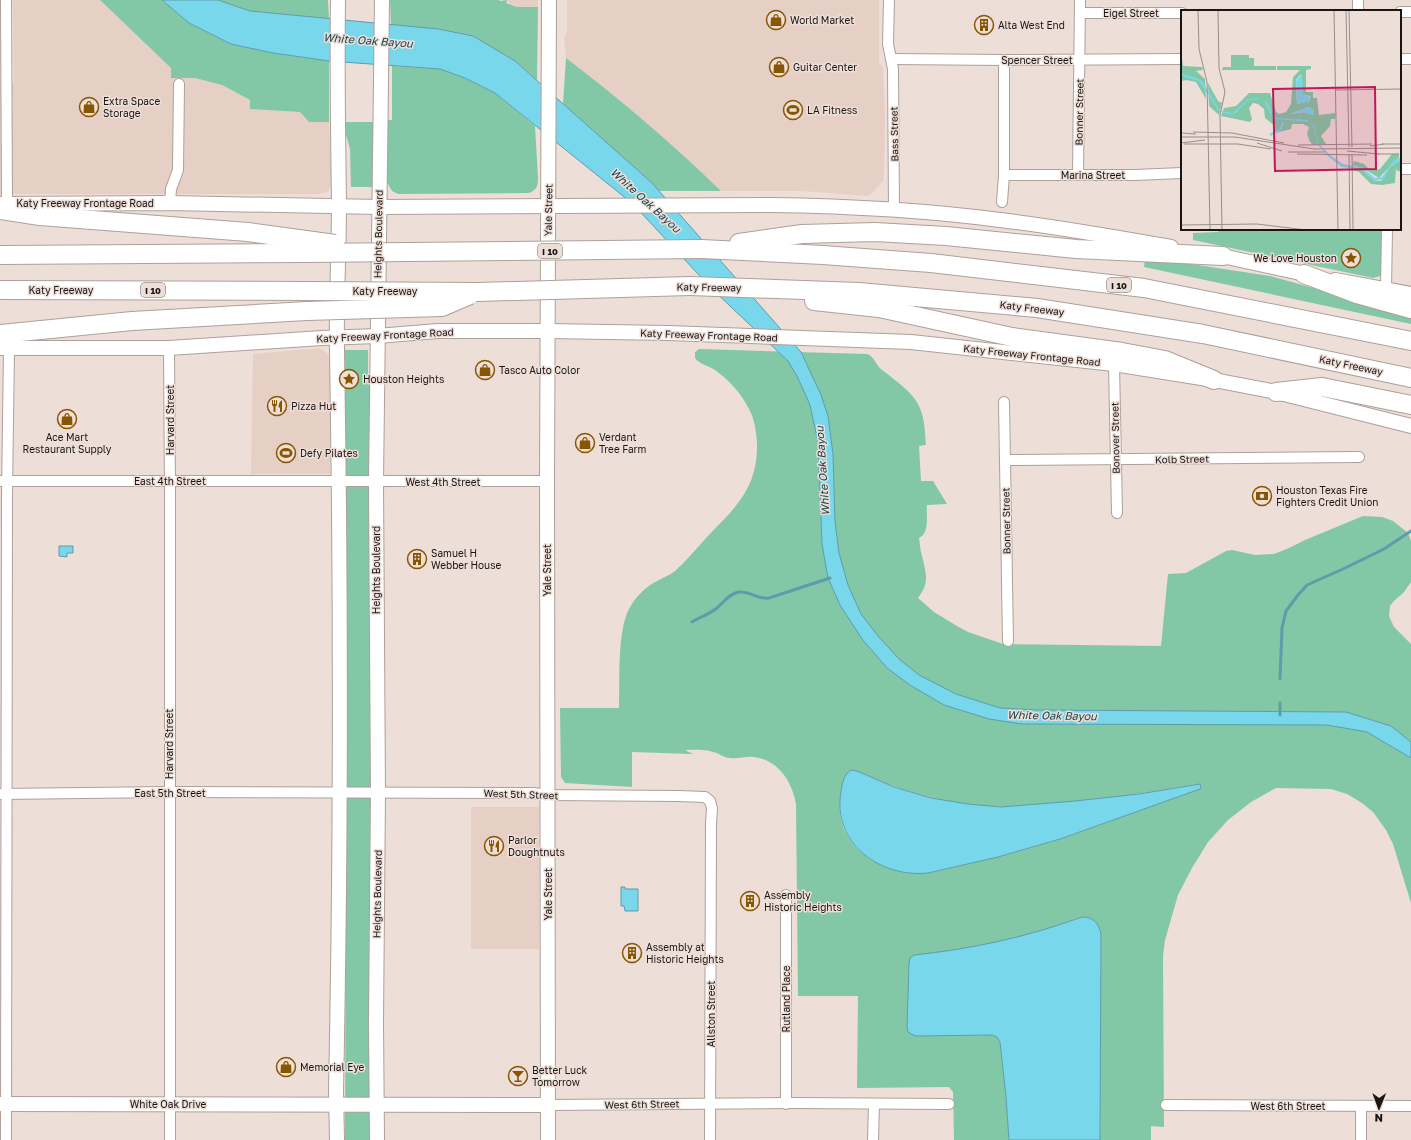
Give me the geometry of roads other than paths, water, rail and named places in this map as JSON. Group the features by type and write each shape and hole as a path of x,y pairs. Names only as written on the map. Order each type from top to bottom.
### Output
{"highway":[{"path":"2,206 40,216 248,232 306,247"},
{"path":"701,249 802,234 875,232 946,236 1076,249 1223,256"},
{"path":"0,255 306,247"},
{"name":"I 10","path":"306,247 399,253 701,249 822,255 931,264 1144,288 1411,341"},
{"path":"1304,274 1357,294 1411,309"},
{"path":"690,286 879,308 1012,337 1122,352 1165,360 1214,380"},
{"name":"Katy Freeway","path":"0,290 478,292 690,286 858,292 1037,308 1157,326 1203,334 1411,378"},
{"path":"3,344 132,321 307,311 442,307 478,292"},
{"path":"1276,392 1322,387 1411,405"}],"main road":[{"path":"337,1140 336,1105 339,793 339,482 337,337 339,205 337,117 338,0"},
{"name":"Heights Boulevard","path":"378,1140 376,1023 378,793 376,482 382,0"},
{"name":"Yale Street","path":"548,1140 547,481 549,0"},
{"name":"Katy Freeway Frontage Road","path":"2,206 170,203 339,205 379,207 770,205 894,209 1000,220 1110,236 1223,256 1304,274 1411,294"},
{"name":"Katy Freeway Frontage Road","path":"3,344 169,348 438,331 668,333 911,342 1114,364 1214,380 1276,392 1411,426"},
{"name":"White Oak Drive","path":"3,1104 336,1105"},
{"name":"West 6th Street","path":"336,1105 548,1105"}],"street":[{"path":"2,206 6,0"},
{"name":"Bass Street","path":"889,0 888,44 892,59 894,209"},
{"name":"Bonner Street","path":"1078,175 1080,0"},
{"name":"Eigel Street","path":"1080,13 1181,13"},
{"name":"Spencer Street","path":"892,59 1181,59"},
{"path":"1002,202 1004,174 1004,60"},
{"path":"170,203 171,189 178,170 179,84"},
{"name":"Marina Street","path":"1004,174 1135,175 1181,173"},
{"path":"1386,289 1387,230"},
{"path":"3,344 3,1104 6,1140"},
{"name":"Harvard Street","path":"169,348 170,1140"},
{"name":"Bonover Street","path":"1114,364 1116,513"},
{"name":"Bonner Street","path":"1004,402 1008,640"},
{"name":"Kolb Street","path":"1005,460 1359,457"},
{"name":"East 4th Street","path":"3,481 170,480 339,482"},
{"name":"West 4th Street","path":"339,482 547,481"},
{"name":"East 5th Street","path":"3,794 169,792 339,793"},
{"name":"West 5th Street","path":"339,793 533,793 548,795 702,797"},
{"name":"Allston Street","path":"702,797 708,799 712,810 710,1140"},
{"name":"Rutland Place","path":"786,895 786,1104"},
{"path":"874,1104 874,1140"},
{"name":"West 6th Street","path":"548,1105 949,1104"},
{"name":"West 6th Street","path":"1166,1105 1411,1106"},
{"path":"1361,1106 1361,1140"}],"water":[{"name":"White Oak Bayou","path":"162,0 218,0 250,11 438,29 473,36 515,61 652,183 801,352 821,395 828,416 833,454 835,522 839,553 848,585 861,614 878,636 899,659 919,675 956,694 1000,708 1037,710 1346,712 1391,726 1411,742 1411,758 1367,732 1327,725 1022,724 989,719 944,705 910,685 887,668 862,639 840,605 828,578 822,544 818,442 810,405 797,376 788,361 711,288 633,204 495,93 465,78 440,69 329,61 273,53 231,44 189,23"},
{"path":"59,546 73,546 73,553 67,553 67,557 59,556"},
{"path":"851,770 857,771 894,787 931,798 968,804 1001,807 1139,794 1200,784 1201,788 1060,839 998,857 928,873 910,873 893,870 877,863 863,854 852,841 844,827 840,810 843,783 845,777"},
{"path":"621,887 625,887 625,889 638,889 638,911 625,911 624,906 621,906"},
{"path":"1082,917 1095,921 1101,934 1100,1140 1009,1140 1000,1042 997,1037 992,1035 915,1036 908,1032 910,958 914,955 978,946 1041,931"}],"waterway":[{"path":"1280,679 1282,628 1286,611 1298,595 1307,585 1384,549 1411,531"},
{"path":"692,622 708,614 730,596 739,592 761,598 769,598 830,578"},
{"path":"1280,703 1280,715"}],"place":[{"name":"World Market","path":"776,20"},
{"name":"Alta West End","path":"984,25"},
{"name":"Guitar Center","path":"779,67"},
{"name":"Extra Space Storage","path":"89,107"},
{"name":"LA Fitness","path":"793,110"},
{"name":"We Love Houston","path":"1351,258"},
{"name":"Tasco Auto Color","path":"485,370"},
{"name":"Houston Heights","path":"349,379"},
{"name":"Pizza Hut","path":"277,406"},
{"name":"Ace Mart Restaurant Supply","path":"67,419"},
{"name":"Verdant Tree Farm","path":"585,443"},
{"name":"Defy Pilates","path":"286,453"},
{"name":"Houston Texas Fire Fighters Credit Union","path":"1262,496"},
{"name":"Samuel H Webber House","path":"417,559"},
{"name":"Parlor Doughtnuts","path":"494,846"},
{"name":"Assembly Historic Heights","path":"750,901"},
{"name":"Assembly at Historic Heights","path":"632,953"},
{"name":"Memorial Eye","path":"286,1067"},
{"name":"Better Luck Tomorrow","path":"518,1076"}]}
